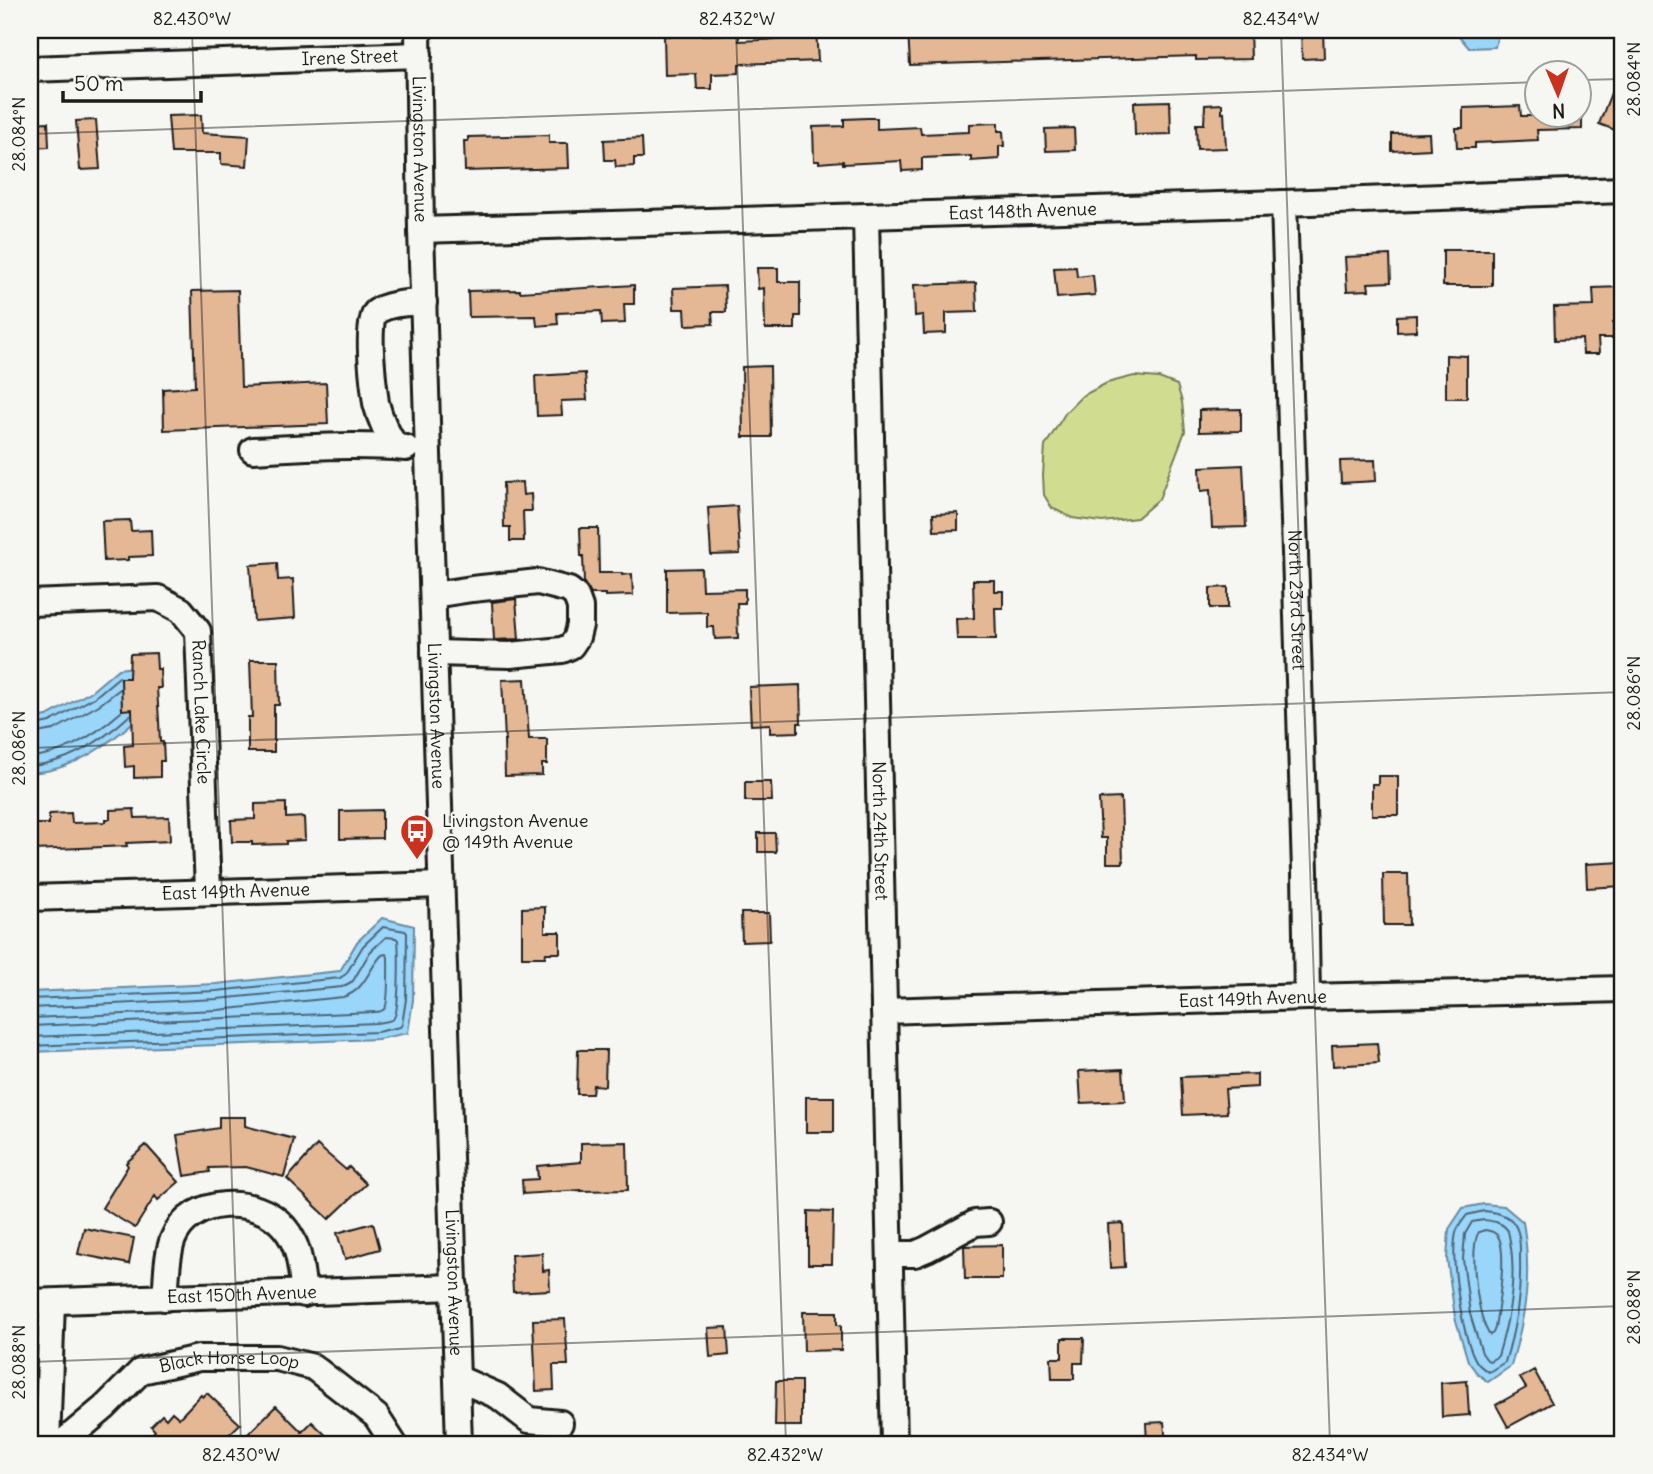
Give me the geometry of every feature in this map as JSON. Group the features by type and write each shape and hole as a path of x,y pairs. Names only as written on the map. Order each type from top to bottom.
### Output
{"street":[{"name":"Livingston Avenue","path":"418,30 421,230 459,1444"},
{"name":"Irene Street","path":"30,69 419,55"},
{"name":"East 148th Avenue","path":"421,230 1623,190"},
{"name":"North 23rd Street","path":"1284,203 1307,997"},
{"name":"North 24th Street","path":"866,217 894,1444"},
{"path":"396,447 386,432 376,403 370,343 371,317 386,307 424,302"},
{"path":"253,450 312,446 428,450"},
{"path":"433,595 538,582 569,590 576,596 580,607 580,625 576,638 571,646 562,650 510,655 434,653"},
{"name":"Ranch Lake Circle","path":"30,603 158,598 181,610 198,631 208,891"},
{"name":"East 149th Avenue","path":"30,898 442,885"},
{"name":"East 149th Avenue","path":"884,1011 1623,989"},
{"path":"165,1298 173,1238 182,1225 196,1214 233,1204 250,1206 270,1214 284,1226 294,1240 299,1255 304,1294"},
{"path":"890,1254 915,1254 928,1250 975,1223 989,1222"},
{"name":"East 150th Avenue","path":"41,1302 455,1287"},
{"path":"41,1302 47,1444"},
{"name":"Black Horse Loop","path":"61,1444 105,1407 141,1371 199,1358 278,1358 313,1367 376,1416 394,1444"},
{"path":"457,1378 498,1396 529,1420 560,1423"}],"green space":[{"path":"1134,376 1159,378 1177,385 1182,402 1185,431 1159,499 1137,518 1102,522 1072,518 1052,508 1044,495 1045,446 1066,412 1082,396 1107,383"}],"water":[{"path":"1454,30 1499,30 1495,47 1469,48"},
{"path":"144,666 139,717 89,755 61,767 30,773 30,719 47,716 92,691 118,669"},
{"path":"382,918 414,926 413,1000 408,1033 378,1039 30,1052 30,992 216,984 340,971 357,942"},
{"path":"1484,1204 1504,1206 1523,1222 1527,1260 1524,1312 1511,1366 1488,1382 1468,1361 1455,1317 1447,1259 1449,1229 1463,1208"}],"building":[{"path":"784,30 816,30 818,61 739,64 739,73 712,74 712,89 697,89 696,74 665,75 664,36 739,34 739,41 784,39"},
{"path":"908,30 1250,30 1251,59 1196,60 1196,56 910,65"},
{"path":"1301,30 1323,30 1324,58 1302,59"},
{"path":"1611,93 1623,98 1623,133 1599,124"},
{"path":"1170,101 1171,134 1135,135 1134,102"},
{"path":"1222,104 1226,148 1197,149 1196,124 1204,124 1205,105"},
{"path":"1520,106 1521,116 1524,116 1524,130 1537,130 1538,140 1475,143 1475,148 1457,148 1456,128 1463,128 1463,108"},
{"path":"201,115 202,133 249,136 247,166 221,164 221,153 171,153 168,116"},
{"path":"877,118 877,129 920,127 921,134 969,132 969,124 998,123 998,131 1003,131 1004,146 999,146 999,159 971,161 971,156 922,158 922,170 902,171 901,161 843,164 843,161 814,161 813,127 844,126 844,119"},
{"path":"96,120 100,169 80,170 76,121"},
{"path":"48,122 49,147 30,148 30,123"},
{"path":"1074,128 1075,150 1046,151 1045,129"},
{"path":"1429,133 1430,149 1392,151 1392,134"},
{"path":"549,135 549,143 568,143 569,168 465,171 464,141 468,141 468,137"},
{"path":"642,138 643,158 634,158 634,166 616,167 615,160 605,160 604,140"},
{"path":"1443,250 1492,250 1492,286 1443,286"},
{"path":"1390,255 1391,282 1368,283 1369,290 1347,291 1345,257"},
{"path":"1076,267 1077,277 1093,275 1095,295 1057,298 1054,268"},
{"path":"757,268 778,268 778,282 800,282 800,316 795,316 795,329 765,329 764,288 758,289"},
{"path":"976,283 977,312 946,313 946,333 924,334 923,315 915,316 914,285"},
{"path":"634,285 634,304 624,304 625,323 602,324 601,311 557,313 558,324 537,326 536,316 469,317 468,291 520,292"},
{"path":"725,286 726,312 712,312 713,324 686,325 685,309 674,309 673,288"},
{"path":"1623,287 1623,322 1613,322 1613,338 1598,338 1599,354 1583,354 1582,339 1555,340 1554,307 1594,306 1593,288"},
{"path":"238,290 241,387 326,383 328,424 164,430 163,389 195,387 192,291"},
{"path":"1416,315 1416,331 1397,332 1397,316"},
{"path":"1446,355 1467,356 1467,398 1446,398"},
{"path":"770,366 771,437 743,437 742,367"},
{"path":"585,373 587,400 561,401 562,415 537,416 535,376"},
{"path":"1241,409 1241,431 1199,432 1199,410"},
{"path":"1375,460 1376,481 1341,483 1340,461"},
{"path":"1243,465 1246,527 1212,528 1210,490 1201,491 1200,467"},
{"path":"522,482 523,495 531,494 532,511 523,511 524,541 510,541 510,527 504,527 503,483"},
{"path":"737,506 740,554 711,555 708,508"},
{"path":"958,513 958,530 934,531 933,514"},
{"path":"130,520 131,531 151,530 152,556 104,561 102,521"},
{"path":"580,528 598,528 599,573 632,574 633,595 591,594 584,583"},
{"path":"277,563 278,580 293,579 295,618 254,621 250,565"},
{"path":"701,568 702,590 745,589 745,603 737,603 738,638 715,639 714,627 707,627 707,612 667,613 667,569"},
{"path":"973,580 994,580 994,591 1003,591 1003,608 995,608 996,639 957,639 956,619 974,618"},
{"path":"1228,587 1228,608 1210,608 1210,588"},
{"path":"516,599 519,639 494,640 492,602"},
{"path":"156,653 157,669 160,669 161,688 157,688 160,742 163,742 164,761 160,761 160,777 134,778 134,766 125,767 124,746 133,745 132,709 122,710 121,678 129,678 130,654"},
{"path":"250,660 278,660 279,705 274,705 274,752 248,752 248,717 252,717"},
{"path":"525,679 529,739 547,739 547,764 542,764 542,775 505,776 502,680"},
{"path":"800,685 801,723 798,723 798,732 770,733 770,724 751,725 749,687"},
{"path":"1378,776 1398,776 1398,815 1372,815 1372,784 1378,784"},
{"path":"745,782 771,782 772,801 745,801"},
{"path":"1121,798 1123,863 1107,863 1107,838 1101,838 1099,799"},
{"path":"286,803 286,818 304,817 305,840 286,841 286,844 252,845 252,842 232,842 231,820 255,819 255,804"},
{"path":"134,809 135,818 169,817 170,841 126,843 127,846 34,850 33,824 49,824 49,814 71,813 72,823 106,822 106,819 110,819 110,810"},
{"path":"382,810 382,838 340,839 340,811"},
{"path":"758,833 775,833 776,852 758,852"},
{"path":"1623,862 1623,886 1587,888 1586,864"},
{"path":"1383,874 1408,874 1409,925 1384,925"},
{"path":"545,907 545,932 560,932 560,953 546,953 545,957 522,957 522,908"},
{"path":"741,913 769,913 770,941 742,942"},
{"path":"1377,1043 1379,1063 1333,1066 1332,1045"},
{"path":"578,1050 606,1050 605,1086 593,1085 592,1094 577,1094"},
{"path":"1123,1069 1125,1101 1081,1103 1079,1071"},
{"path":"1257,1074 1257,1087 1225,1089 1227,1113 1183,1115 1181,1077"},
{"path":"806,1097 834,1097 834,1132 806,1132"},
{"path":"219,1117 245,1117 245,1126 294,1139 284,1177 246,1167 209,1168 210,1172 184,1176 177,1135 219,1128"},
{"path":"627,1142 628,1190 523,1194 522,1180 538,1179 537,1166 581,1162 581,1143"},
{"path":"146,1145 179,1182 158,1200 155,1196 135,1228 102,1208 128,1166 126,1163"},
{"path":"317,1145 346,1170 349,1167 366,1184 329,1219 287,1179"},
{"path":"808,1211 833,1212 832,1264 808,1264"},
{"path":"373,1223 380,1249 345,1259 337,1233"},
{"path":"1123,1223 1125,1267 1110,1268 1108,1224"},
{"path":"84,1228 134,1238 129,1264 78,1254"},
{"path":"1002,1245 1002,1279 965,1279 964,1246"},
{"path":"542,1253 543,1271 549,1270 550,1290 513,1292 511,1255"},
{"path":"803,1312 837,1312 837,1325 841,1326 841,1350 804,1351"},
{"path":"565,1319 568,1365 553,1365 554,1390 536,1391 533,1320"},
{"path":"727,1327 729,1355 710,1357 708,1328"},
{"path":"1062,1338 1084,1338 1083,1363 1074,1363 1074,1379 1052,1379 1051,1358 1062,1358"},
{"path":"1534,1370 1552,1403 1508,1427 1496,1405 1526,1388 1520,1378"},
{"path":"776,1381 801,1381 801,1426 775,1426"},
{"path":"1467,1381 1469,1415 1442,1417 1441,1383"},
{"path":"207,1393 240,1424 219,1444 156,1444 149,1437 155,1431 151,1426 162,1415 166,1419 172,1412 179,1418 201,1395 203,1397"},
{"path":"276,1406 302,1432 312,1422 335,1444 238,1444"},
{"path":"1164,1422 1166,1444 1147,1444 1146,1423"}],"place":[{"name":"Livingston Avenue @ 149th Avenue","path":"417,861"}]}
